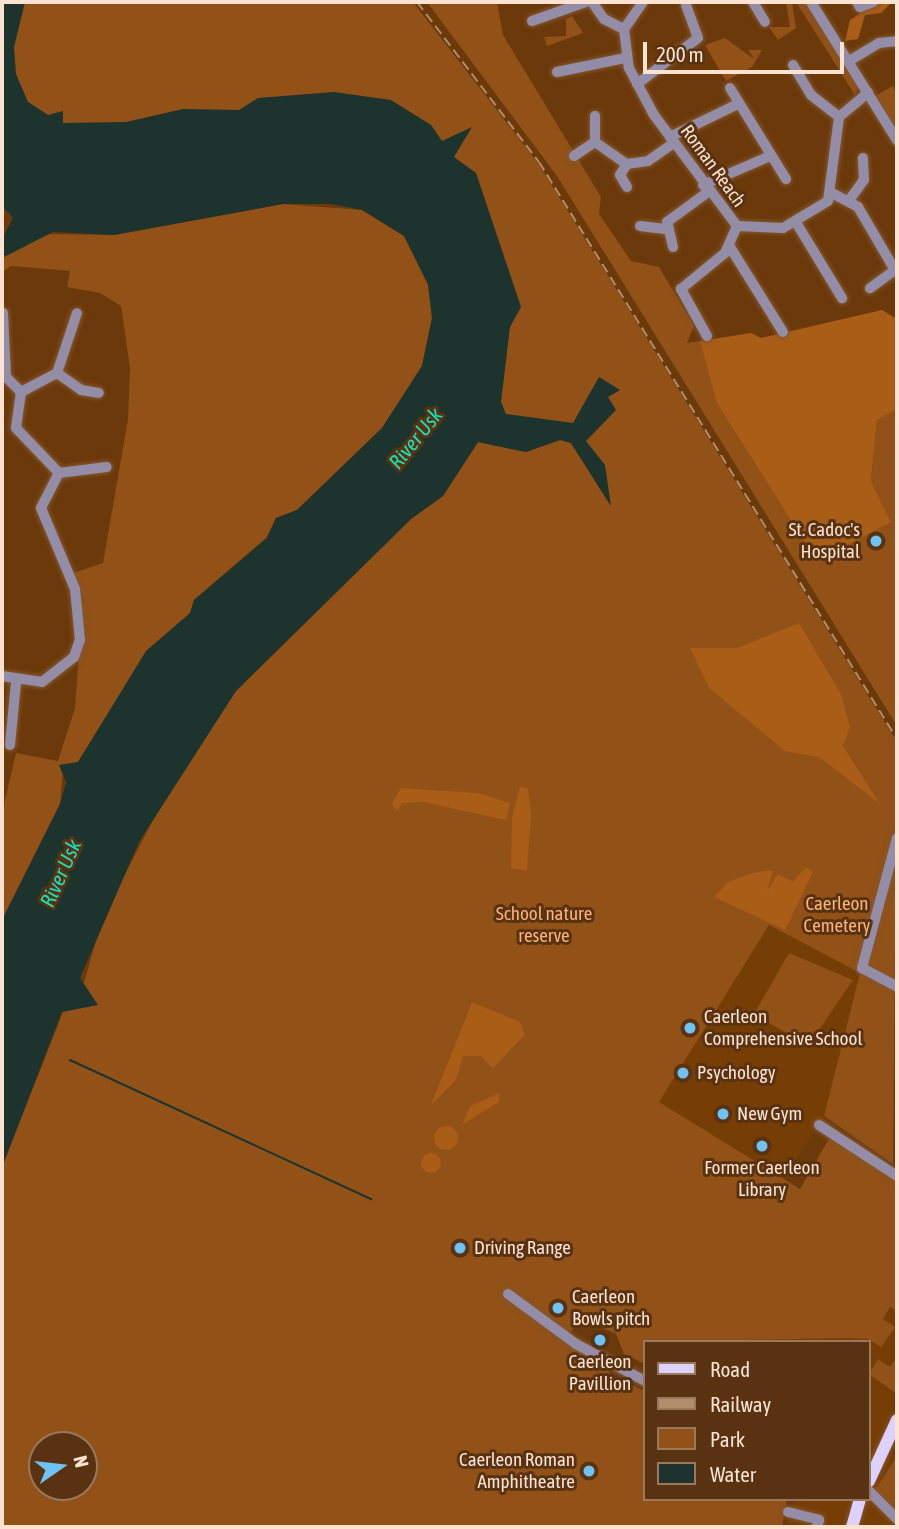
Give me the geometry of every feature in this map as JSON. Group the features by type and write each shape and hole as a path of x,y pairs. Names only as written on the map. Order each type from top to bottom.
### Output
{"main road":[{"path":"871,1480 897,1420"},
{"path":"852,1527 859,1501"}],"street":[{"path":"532,21 586,2"},
{"path":"592,2 604,19 624,29 643,2"},
{"path":"752,2 765,22"},
{"path":"811,2 897,140"},
{"path":"859,5 873,2"},
{"path":"637,84 698,38 686,5"},
{"name":"Roman Reach","path":"624,29 625,58 637,84 672,140 737,226 758,231 797,224 828,201 830,192"},
{"path":"849,61 879,43 897,41"},
{"path":"557,72 625,58"},
{"path":"793,65 811,95 839,117"},
{"path":"730,88 768,157 786,179"},
{"path":"868,93 839,117 830,192 850,200 896,270 870,288"},
{"path":"595,142 627,164 648,161 672,140 738,104"},
{"path":"595,116 595,142"},
{"path":"575,156 595,142"},
{"path":"673,247 666,229 671,215 706,188 768,157"},
{"path":"850,200 864,180 863,158"},
{"path":"627,164 620,175 627,187"},
{"path":"797,224 842,298"},
{"path":"640,226 666,229"},
{"path":"707,336 681,289 730,247 737,226"},
{"path":"730,247 783,332"},
{"path":"3,313 6,377 21,392"},
{"path":"21,392 57,373 77,313"},
{"path":"57,373 83,396 99,393"},
{"path":"21,392 16,428 59,472"},
{"path":"59,472 107,467"},
{"path":"2,676 16,683 42,682 61,672 79,640 80,613 42,516 47,490 59,472"},
{"path":"10,745 16,683"},
{"path":"897,838 862,968 897,987"},
{"path":"819,1125 896,1171"},
{"path":"508,1294 576,1343 643,1380"},
{"path":"871,1483 897,1519"},
{"path":"788,1512 819,1520 817,1527"}],"shaded area":[{"path":"877,2 892,2 881,13 865,15 858,39 845,41 850,20"},
{"path":"882,310 897,319 897,409 877,420 871,481 891,522 817,561 717,403 700,341 751,333 761,338"},
{"path":"799,623 841,694 850,727 843,746 879,803 819,757 785,751 709,688 690,648 737,648"},
{"path":"520,786 528,789 531,814 527,871 511,868 512,818"},
{"path":"401,788 478,793 510,803 506,820 423,802 402,803 397,811 392,804"},
{"path":"806,867 813,872 785,930 714,897 728,882 752,873 773,870 767,891 778,874 793,882"},
{"name":"Caerleon Comprehensive School","path":"769,925 860,973 824,1116 783,1180 658,1103 495,935"},
{"path":"472,1002 520,1022 525,1035 493,1068 481,1056 463,1056 456,1080 431,1105"},
{"path":"499,1093 499,1102 462,1125 470,1106"},
{"path":"446,1126 457,1133 458,1138 451,1149 446,1150 435,1143 434,1138 441,1127"},
{"path":"431,1153 438,1156 441,1163 438,1170 431,1173 424,1170 421,1163 424,1156"},
{"path":"798,1257 897,1311 892,1452 897,1456 875,1490 897,1527 784,1527 795,1501 871,1501 871,1340 748,1340"}],"green space":[{"path":"2,2 413,2 538,163 897,742 893,1164 824,1116 860,973 769,925 659,1102 800,1189 831,1135 897,1178 897,1311 890,1307 883,1319 895,1327 881,1347 868,1339 845,1338 643,1340 643,1363 624,1354 616,1334 579,1317 566,1341 613,1365 608,1375 643,1390 643,1501 787,1501 782,1527 2,1527 2,1167 63,1012 82,989 103,917 174,779 236,691 411,519 443,496 478,442 526,452 560,440 571,443 610,505 576,439 497,435 474,229 24,143"},
{"path":"427,2 497,2 503,35 601,197 599,214 631,261 659,267 694,326 687,343 700,341 714,384 891,522 871,481 877,419 897,409 897,726 557,176"},
{"path":"786,2 792,2 796,28 778,40 769,27 790,27"},
{"path":"796,2 807,2 858,86 855,95"},
{"path":"572,16 583,33 547,46 544,37 566,36 566,19"},
{"path":"725,38 754,59 748,50 762,50 752,67 726,81 705,45"},
{"path":"893,86 897,95 897,130 875,96"},
{"path":"283,204 362,210 404,236 428,285 432,318 422,366 382,428 297,510 276,518 266,538 194,600 190,613 137,668 78,762 63,770 60,804 2,920 2,813 16,753 58,761 75,708 80,640 70,574 103,563 128,419 130,368 121,306 100,293 67,287 70,271 11,266 2,272 2,258 39,234 114,235"},
{"path":"789,953 853,980 808,1046 754,1014"},
{"path":"897,1357 897,1394 871,1375 878,1359 890,1367"},
{"path":"897,1456 897,1517 875,1490"}],"water":[{"name":"River Usk","path":"2,2 25,2 14,47 16,74 28,102 48,115 63,111 63,123 126,122 183,109 239,110 258,98 334,92 391,100 431,125 442,141 472,127 454,157 476,173 521,307 510,327 501,402 506,414 573,423 599,377 620,390 608,397 616,410 586,441 605,465 611,506 571,443 560,440 526,452 478,442 443,496 411,519 236,691 139,842 80,978 98,1005 62,1012 2,1167 2,920 60,804 66,782 59,765 78,762 146,651 190,613 194,600 267,538 276,518 297,510 382,428 422,366 432,318 428,284 404,236 362,210 331,204 283,204 114,235 53,232 2,258 2,239 13,218 2,206"}],"waterway":[{"path":"70,1060 371,1199"}],"railway":[{"path":"417,2 539,162 897,739"}],"place":[{"name":"St. Cadoc's Hospital","path":"876,541"},
{"name":"Caerleon Comprehensive School","path":"690,1028"},
{"name":"Psychology","path":"683,1073"},
{"name":"New Gym","path":"723,1114"},
{"name":"Former Caerleon Library","path":"762,1146"},
{"name":"Driving Range","path":"460,1248"},
{"name":"Caerleon Bowls pitch","path":"558,1308"},
{"name":"Caerleon Pavillion","path":"600,1340"},
{"name":"Caerleon Roman Amphitheatre","path":"589,1471"}],"park label":[{"name":"Caerleon Cemetery","path":"837,915"},
{"name":"School nature reserve","path":"544,925"}]}
